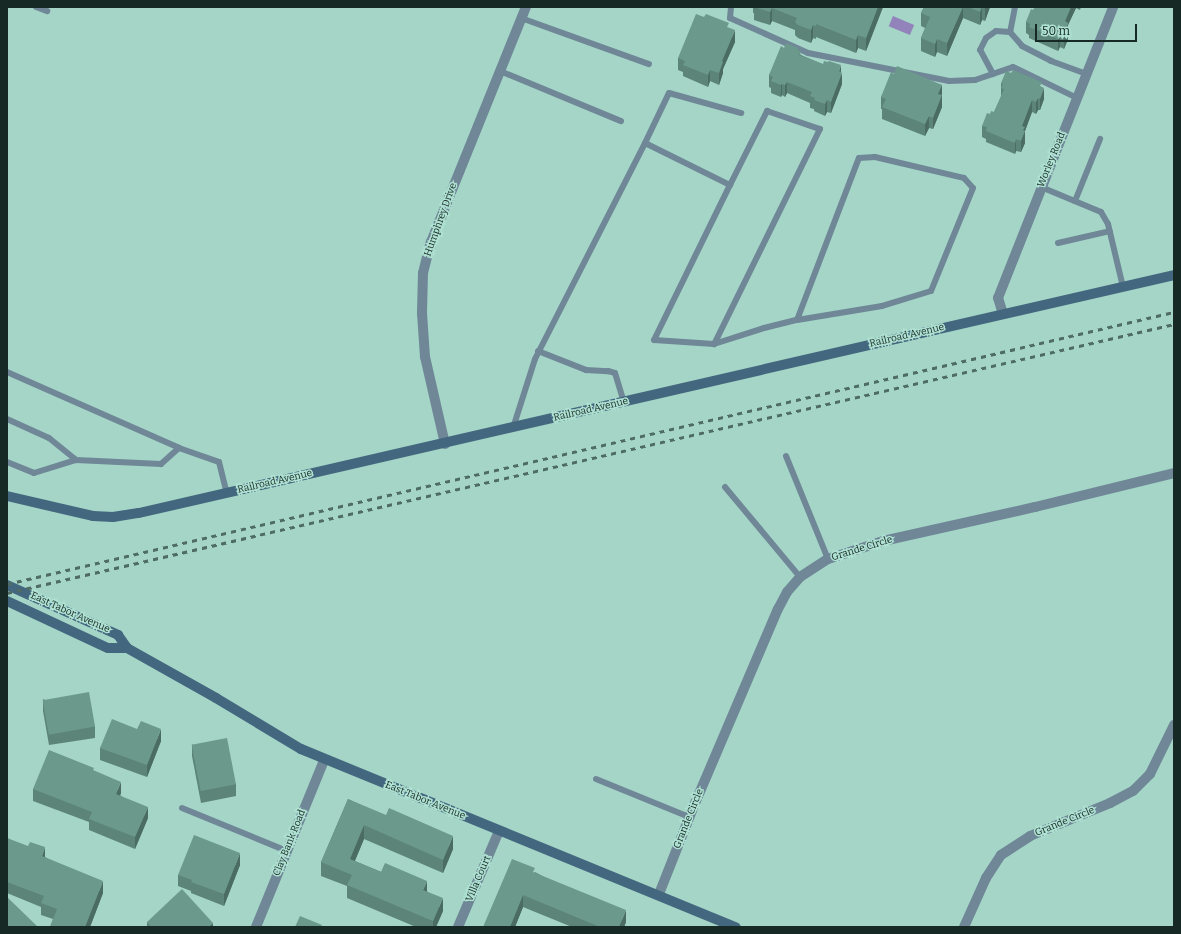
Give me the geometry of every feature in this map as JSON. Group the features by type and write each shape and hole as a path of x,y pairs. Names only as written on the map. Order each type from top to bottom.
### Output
{"main road":[{"name":"Railroad Avenue","path":"7,496 93,516 113,517 139,513 445,444 1174,275"},
{"name":"East Tabor Avenue","path":"7,585 118,635 127,648 216,698 301,750 498,831 659,894 736,927"},
{"name":"East Tabor Avenue","path":"7,602 108,648 127,648"}],"street":[{"name":"Humphrey Drive","path":"445,444 425,357 422,314 423,273 431,242 526,7"},
{"name":"Worley Road","path":"1003,314 998,298 1113,7"},
{"name":"Grande Circle","path":"659,894 689,817 778,609 787,592 800,577 828,559 883,541 1035,507 1174,473"},
{"name":"Grande Circle","path":"964,927 986,878 1001,855 1030,836 1110,803 1133,791 1150,774 1174,725"},
{"name":"Clay Bank Road","path":"256,927 324,760"},
{"name":"Villa Court","path":"458,927 498,831"}],"lane":[{"path":"36,7 47,12"},
{"path":"731,7 730,18 808,53 949,81 975,80 1013,67 1077,98"},
{"path":"1010,32 1014,7"},
{"path":"521,18 649,64"},
{"path":"993,74 980,50 986,38 996,31 1010,32 1022,46 1051,61 1087,74"},
{"path":"500,71 621,121"},
{"path":"513,428 538,351 645,143 669,93 741,113"},
{"path":"714,344 820,129 767,111 654,340 714,344 764,328 797,320 882,306 931,291 973,188 964,178 875,157 859,158 797,320"},
{"path":"1075,201 1100,139"},
{"path":"645,143 730,185"},
{"path":"1041,187 1101,212 1108,224 1123,287"},
{"path":"1058,243 1110,231"},
{"path":"538,351 586,370 608,371 615,373 624,402"},
{"path":"7,372 179,448 219,462 227,493"},
{"path":"7,418 49,438 76,460"},
{"path":"7,462 34,472 76,460 161,464 179,448"},
{"path":"786,456 828,559"},
{"path":"725,487 800,577"},
{"path":"596,779 689,817"},
{"path":"182,808 287,851"}],"shaded area":[{"path":"893,16 914,25 910,35 889,26"}],"building":[{"path":"754,7 878,7 866,38 858,35 856,40 816,24 816,26 813,25 811,30 798,25 795,22 797,18 772,8 770,12"},
{"path":"924,7 963,7 947,43 937,39 935,44 921,38 930,17 921,13"},
{"path":"968,7 982,7 980,12"},
{"path":"1035,7 1071,7 1065,21 1068,23 1068,27 1064,37 1060,36 1058,39 1029,27 1030,24 1026,22 1031,9 1033,10"},
{"path":"696,14 704,17 706,14 729,23 727,27 735,30 722,61 723,62 719,73 710,70 708,75 683,65 685,61 678,58"},
{"path":"786,43 798,48 798,50 801,51 799,55 823,64 824,61 829,61 841,65 839,71 842,73 831,102 827,100 825,104 814,100 815,98 810,96 812,92 787,82 785,85 781,85 771,81 773,77 769,75 781,46 784,48"},
{"path":"897,66 942,85 938,94 942,95 933,118 929,116 925,124 882,107 886,99 881,97 891,72 894,74"},
{"path":"1013,70 1042,82 1040,86 1044,88 1040,99 1038,98 1036,102 1032,100 1022,126 1025,127 1023,130 1025,131 1021,141 1016,139 1015,143 986,131 987,127 982,126 987,113 990,114 991,111 994,112 1004,89 1001,88 1003,84 1001,83 1006,71 1011,73"},
{"path":"89,692 95,726 49,735 43,700"},
{"path":"112,719 137,729 141,721 161,729 147,765 100,748"},
{"path":"227,738 236,784 201,791 192,745"},
{"path":"49,750 94,768 93,770 121,782 116,794 148,807 135,837 89,819 92,812 33,789"},
{"path":"348,799 386,815 389,808 453,836 443,860 364,825 350,859 381,872 385,863 427,881 423,890 443,898 433,921 347,885 352,875 321,862"},
{"path":"194,835 240,853 224,894 191,882 192,880 178,875"},
{"path":"7,838 28,846 30,842 45,847 42,856 103,881 85,927 50,927 57,909 41,903 44,896 7,882"},
{"path":"512,859 535,868 533,872 626,910 619,927 600,927 523,895 510,927 483,927"},
{"path":"182,889 213,923 208,927 151,927 147,922"},
{"path":"7,897 38,927 7,927"},
{"path":"300,916 322,925 321,927 295,927"}],"railway":[{"path":"7,584 1174,312"},
{"path":"7,593 1174,324"}]}
